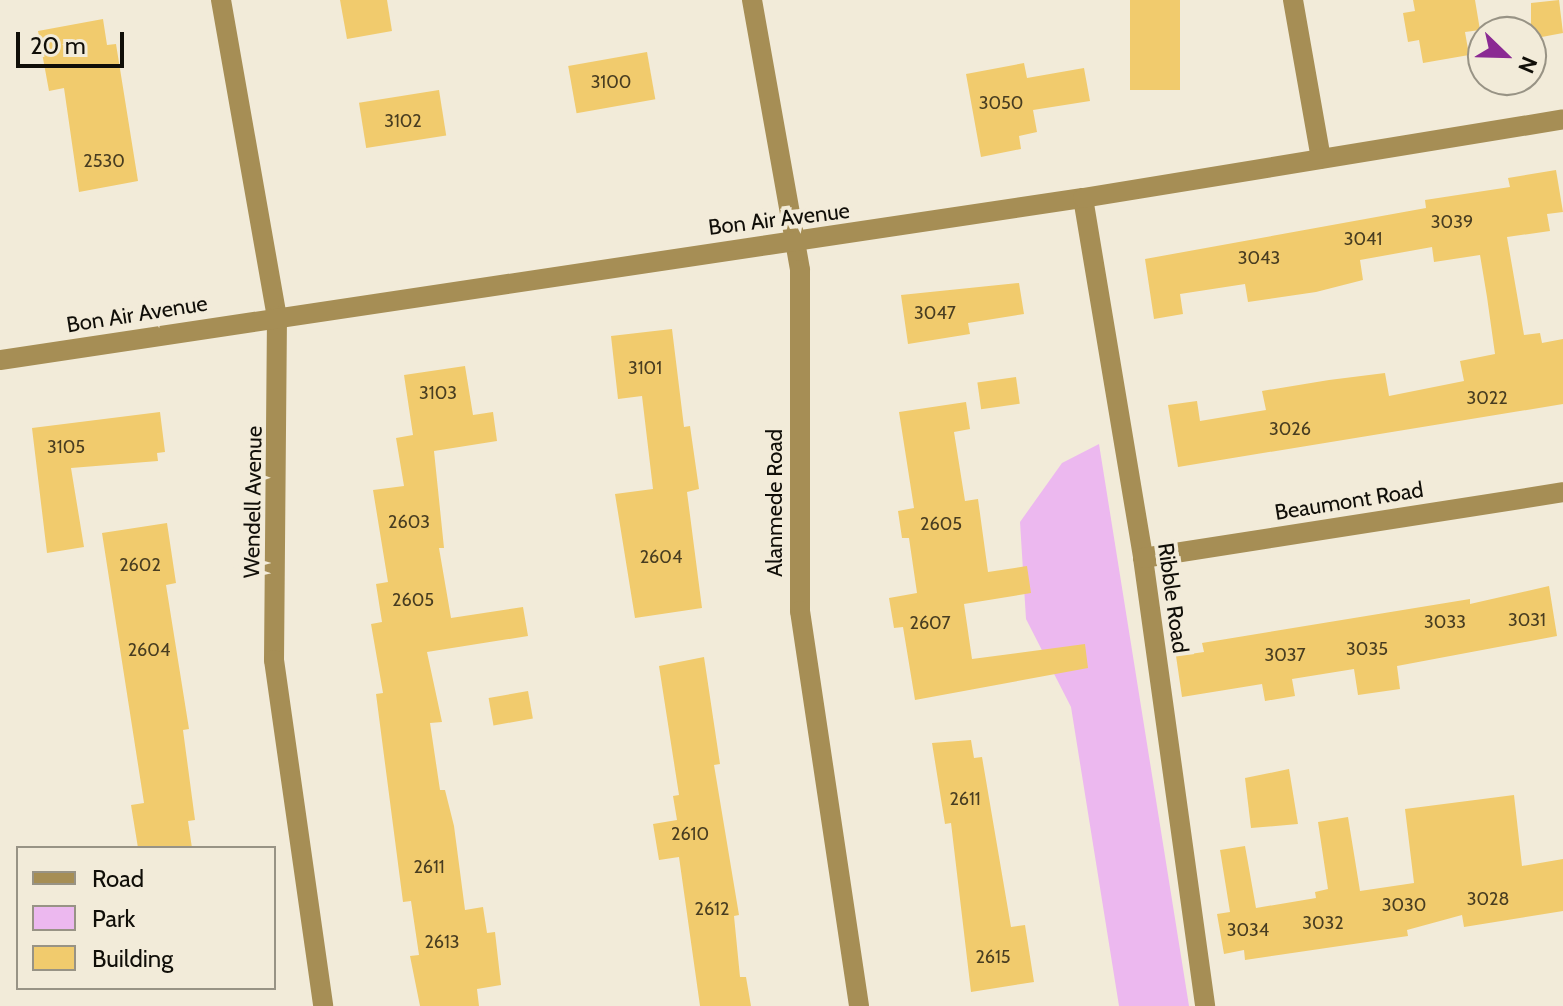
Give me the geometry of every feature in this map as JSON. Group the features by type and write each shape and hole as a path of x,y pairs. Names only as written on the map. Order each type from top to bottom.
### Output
{"street":[{"name":"Wendell Avenue","path":"221,0 277,316 274,660 323,1006"},
{"name":"Alanmede Road","path":"752,0 797,240 800,611 859,1006"},
{"path":"1293,0 1321,159"},
{"name":"Bon Air Avenue","path":"0,360 277,316 1083,198 1563,119"},
{"name":"Ribble Road","path":"1083,198 1143,558 1205,1006"},
{"name":"Beaumont Road","path":"1143,558 1563,492"}],"green space":[{"path":"1099,444 1189,1006 1119,1006 1071,707 1026,619 1020,522 1062,463"}],"building":[{"path":"340,0 387,0 392,31 347,39"},
{"path":"1130,0 1180,0 1180,90 1130,90"},
{"path":"1413,0 1475,0 1478,16 1467,16 1467,55 1423,63 1419,40 1408,42 1403,13 1415,11"},
{"path":"1559,0 1563,33 1547,36 1547,16 1531,16 1531,3"},
{"path":"103,19 107,45 116,44 138,181 79,192 64,88 49,91 38,31"},
{"path":"647,52 655,99 577,113 568,66"},
{"path":"1024,63 1027,78 1084,68 1090,101 1033,110 1037,132 1019,136 1021,149 981,157 966,74"},
{"path":"439,90 446,135 366,148 359,103"},
{"path":"1556,170 1563,212 1547,214 1550,231 1507,237 1524,335 1540,333 1542,343 1563,339 1563,404 1178,467 1168,405 1197,401 1200,421 1266,410 1262,391 1329,380 1385,373 1389,396 1464,381 1460,361 1495,354 1487,297 1480,255 1434,262 1432,247 1360,260 1363,280 1316,292 1248,302 1245,284 1180,294 1183,314 1154,319 1145,259 1426,208 1425,200 1510,187 1508,178"},
{"path":"1019,283 1024,314 968,323 970,334 908,344 901,295"},
{"path":"672,329 684,427 690,426 699,489 687,492 702,608 635,618 615,494 653,489 642,396 618,399 611,336"},
{"path":"465,366 473,415 493,412 497,441 434,451 444,548 439,548 451,618 523,607 528,636 427,652 442,722 430,723 440,790 445,790 454,826 465,910 483,907 487,933 495,932 501,985 477,989 479,1006 420,1006 410,956 419,955 411,901 403,902 376,694 383,693 371,624 382,622 376,584 388,582 373,490 404,486 396,438 413,435 404,375"},
{"path":"1016,377 1020,404 981,409 977,382"},
{"path":"966,402 970,429 954,432 965,501 978,499 988,572 1027,566 1031,593 964,604 972,659 1085,644 1088,668 915,700 903,627 894,628 889,598 917,593 909,538 902,538 898,511 914,508 899,412"},
{"path":"160,412 165,452 157,453 158,461 71,468 84,547 47,553 32,428"},
{"path":"167,523 176,583 166,585 189,729 183,730 195,820 188,821 192,846 138,846 131,805 144,803 102,533"},
{"path":"1549,586 1557,636 1397,666 1400,689 1358,695 1354,669 1292,679 1295,696 1265,701 1262,684 1182,697 1176,656 1204,652 1202,643 1470,599 1470,604"},
{"path":"704,657 720,764 714,765 739,915 734,916 740,977 746,977 751,1006 700,1006 679,857 659,860 653,824 677,820 673,796 679,795 659,666"},
{"path":"528,691 533,719 493,726 489,698"},
{"path":"971,740 974,758 982,757 1011,927 1025,925 1034,982 971,992 951,823 945,824 932,743"},
{"path":"1289,769 1298,824 1251,828 1245,778"},
{"path":"1514,795 1522,866 1563,859 1563,911 1464,927 1462,915 1407,930 1408,936 1245,960 1244,950 1224,954 1217,914 1230,912 1220,850 1245,846 1256,908 1316,898 1315,892 1328,889 1318,822 1348,817 1360,891 1414,883 1405,809"}]}
